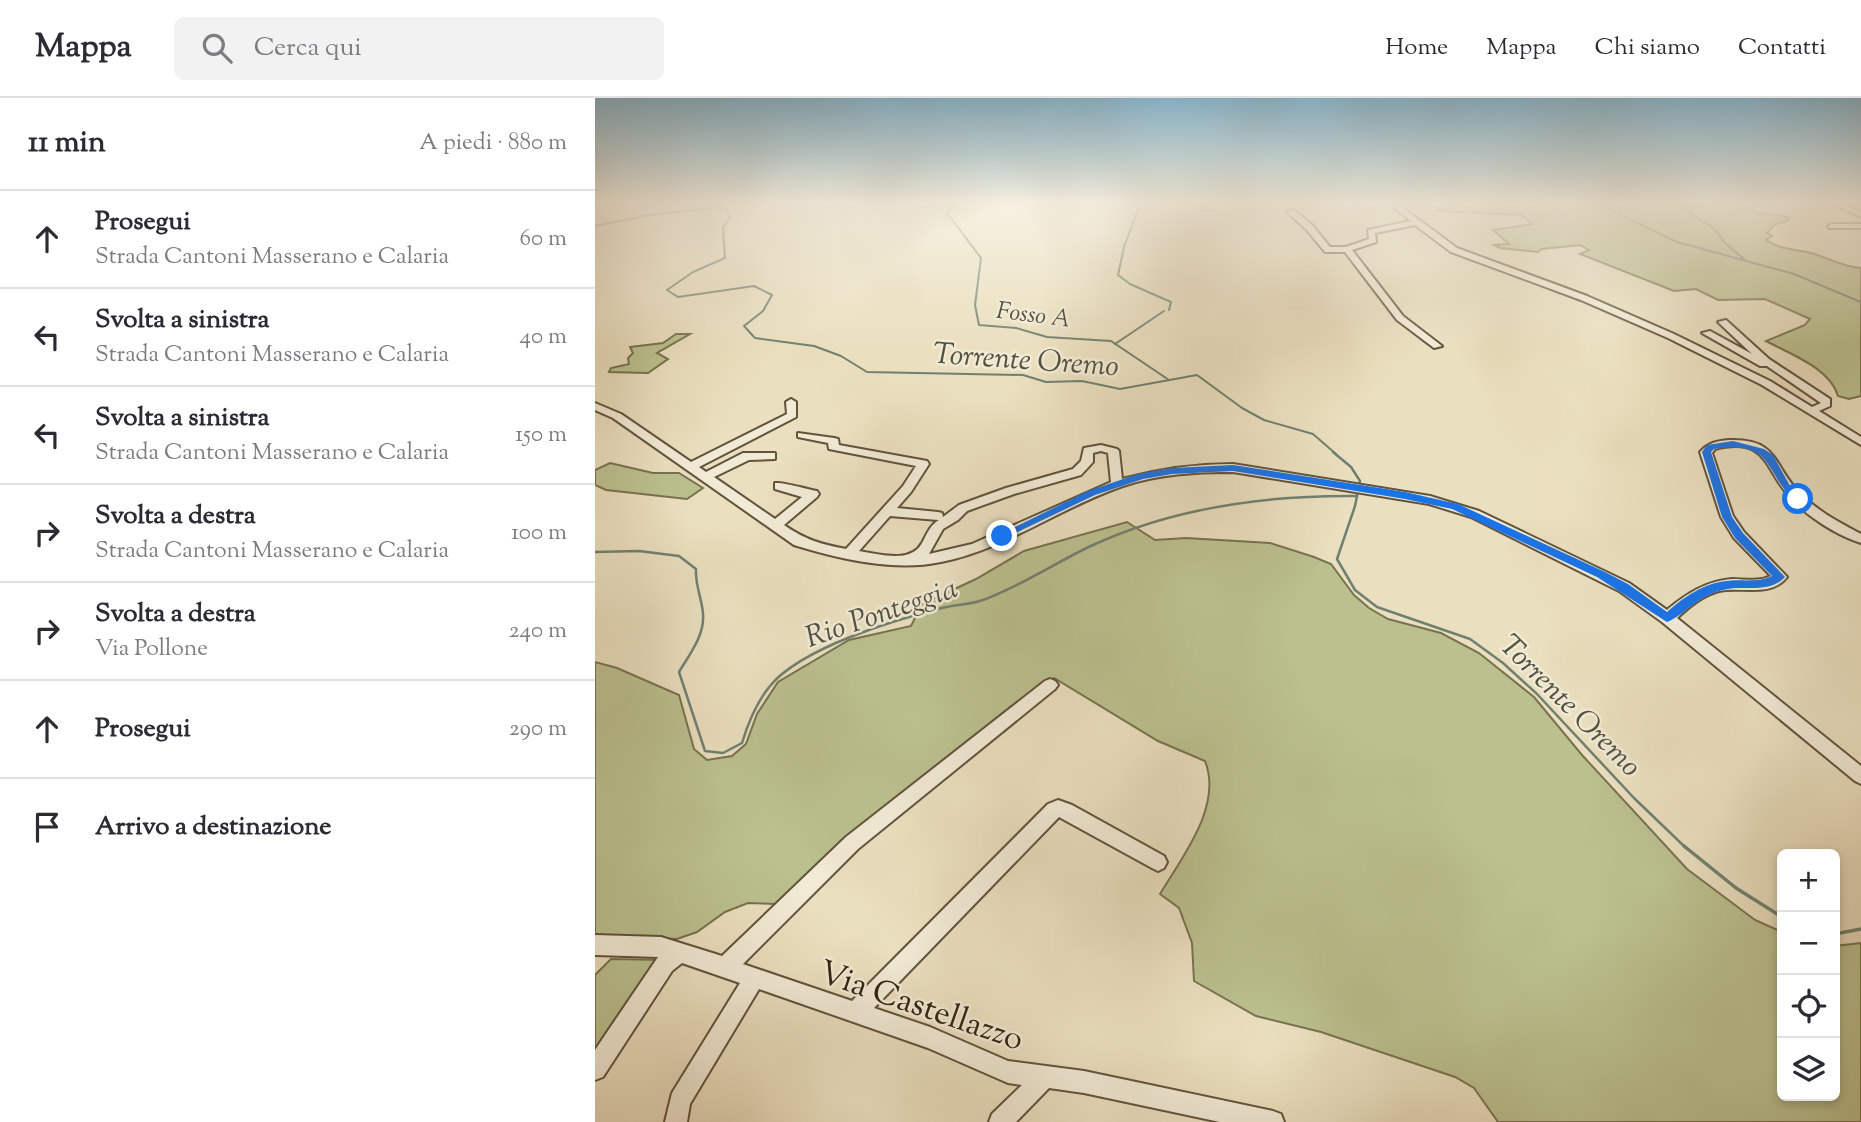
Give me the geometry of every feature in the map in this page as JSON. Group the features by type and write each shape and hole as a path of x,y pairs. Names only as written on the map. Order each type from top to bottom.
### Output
{"street":[{"path":"1348,250 1400,318 1437,346"},
{"path":"1454,250 1627,316 1718,358 1861,442"},
{"path":"1723,321 1779,370"},
{"path":"1707,333 1779,370 1826,401 1826,404 1812,411"},
{"path":"689,467 792,415 791,402"},
{"path":"595,406 617,416 799,542 849,554 900,561 940,558 977,547 1117,484 1172,471 1233,468 1430,500 1475,514 1624,587 1667,618 1861,776"},
{"path":"802,435 834,441 833,447 923,464 907,489 849,554"},
{"path":"1667,618 1690,599 1725,585 1766,584 1780,577 1739,535 1727,517 1706,452 1711,447 1733,444 1761,451 1770,457 1786,487 1798,499 1812,511 1861,539"},
{"path":"900,561 924,552 937,526 954,517 963,508 1077,472 1087,462 1088,450 1101,448 1113,451 1117,484"},
{"path":"705,477 745,454 771,456"},
{"path":"775,526 813,494 795,492 779,486"},
{"path":"887,511 938,516"},
{"path":"726,966 852,842 1050,685"},
{"path":"855,1013 1054,810 1066,811 1158,862"},
{"name":"Via Castellazzo","path":"595,945 661,947 680,951 726,966 754,979 930,1038 1008,1072 1273,1122"},
{"path":"595,1069 665,964 680,951"},
{"path":"676,1122 680,1101 754,979"},
{"path":"1000,1122 1045,1077"}],"green space":[{"path":"1589,250 1793,250 1861,268 1861,396 1849,399 1838,396 1834,386 1818,370 1766,341 1805,325 1810,319 1765,299 1718,300 1696,289 1674,291 1580,254"},
{"path":"676,334 690,334 657,353 668,359 648,373 609,372 611,368 629,364 628,358 633,353 630,347 663,343"},
{"path":"610,463 653,473 679,473 703,488 687,499 606,490 595,485 595,470"},
{"path":"1127,522 1155,540 1186,538 1270,543 1331,564 1354,595 1388,619 1441,633 1479,653 1534,697 1582,755 1687,869 1755,920 1777,930 1777,1101 1840,1101 1840,945 1861,943 1861,1122 1498,1122 1474,1088 1455,1077 1321,1032 1256,1016 1194,981 1192,943 1179,908 1160,894 1189,848 1204,813 1209,796 1205,761 1158,741 1054,678 859,828 775,904 748,903 725,912 697,932 677,939 595,935 595,662 617,668 679,695 694,749 707,760 732,756 746,744 757,714 778,682 849,640 911,626 922,604 976,579 1024,551"},
{"path":"611,959 666,960 595,1061 595,975"}],"waterway":[{"name":"Torrente Oremo","path":"724,250 725,258 693,272 667,290 678,297 754,286 772,295 763,311 744,326 755,338 814,346 841,356 867,372 1023,375 1046,382 1082,381 1120,389 1197,375 1242,408 1264,420 1313,434 1336,454"},
{"name":"Fosso A","path":"975,250 981,258 975,305 979,325 1016,328 1047,337 1111,341 1115,344"},
{"path":"1123,250 1118,275 1130,284 1171,302 1169,310"},
{"path":"1705,250 1794,274 1861,302"},
{"path":"1733,250 1745,260"},
{"path":"1115,344 1164,311"},
{"name":"Fosso A","path":"1115,344 1169,380"},
{"name":"Torrente Oremo","path":"1333,452 1351,467 1360,481 1357,496"},
{"name":"Rio Ponteggia","path":"595,552 639,551 679,556 696,569 703,622 695,644 679,672 705,751 723,753 742,743 761,699 784,672 803,659 850,637 922,613 983,600 1093,545 1156,522 1256,501 1357,496"},
{"name":"Torrente Oremo","path":"1357,496 1337,559 1355,590 1377,607 1470,639 1503,663 1537,694 1634,798 1686,848"},
{"name":"Torrente Oremo","path":"1684,846 1736,888 1777,914"},
{"name":"Torrente Oremo","path":"1840,933 1861,929"}],"route":[{"path":"1002,536 1092,493 1142,476 1202,468 1233,468 1405,495 1455,506 1624,587 1667,618 1690,599 1725,585 1766,584 1775,582 1780,577 1739,535 1727,517 1706,452 1711,447 1733,444 1761,451 1770,457 1786,487 1798,499"}]}
